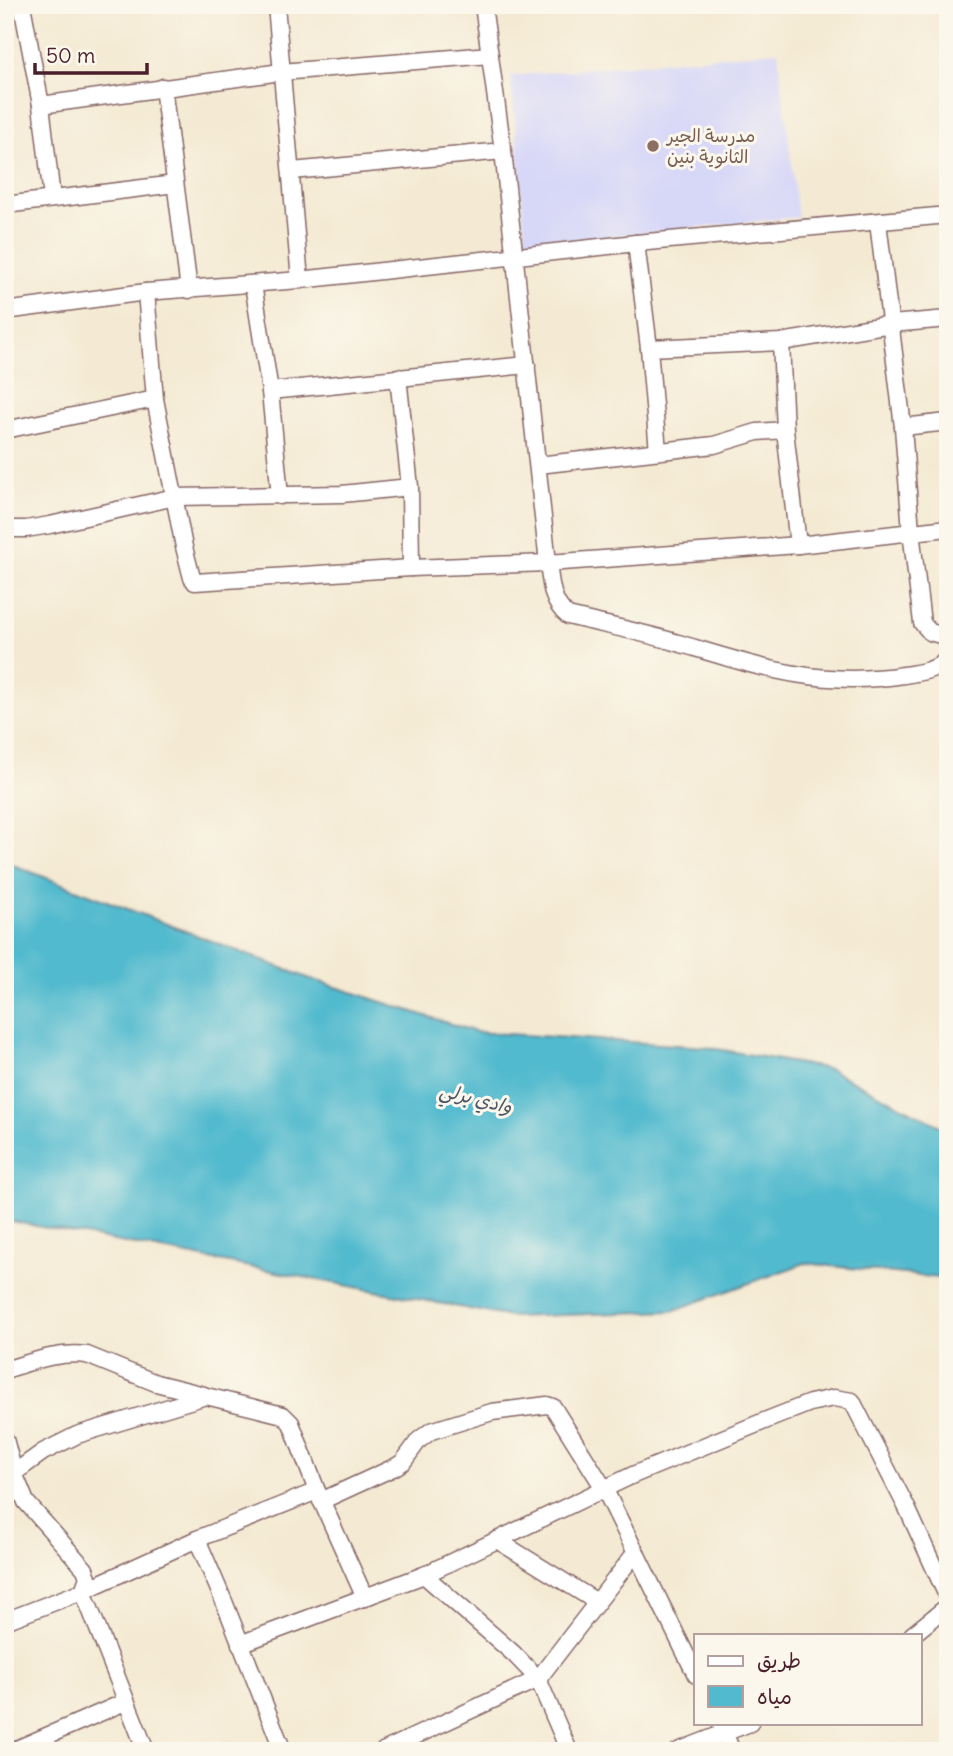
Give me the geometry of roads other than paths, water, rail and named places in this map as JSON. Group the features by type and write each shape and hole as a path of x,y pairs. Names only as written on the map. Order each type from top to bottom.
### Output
{"street":[{"path":"22,5 41,105 52,198"},
{"path":"276,5 300,280"},
{"path":"483,5 503,151 548,563 558,608 568,616 675,642 768,670 855,680 921,673 944,663 948,658"},
{"path":"41,105 281,72 490,55"},
{"path":"163,87 189,290"},
{"path":"292,172 503,151"},
{"path":"5,205 175,184"},
{"path":"5,312 99,296 300,280 514,255 948,215"},
{"path":"878,222 903,427 922,623 930,632 948,637"},
{"path":"636,243 658,451"},
{"path":"253,284 270,391 279,496"},
{"path":"146,292 155,399 184,547 195,582 411,568 548,563 799,545 948,528"},
{"path":"649,348 781,342 891,324 948,319"},
{"path":"781,342 785,430 799,545"},
{"path":"270,391 527,365"},
{"path":"398,377 410,487 411,568"},
{"path":"5,430 155,399"},
{"path":"903,427 948,422"},
{"path":"538,465 714,445 757,432 785,430"},
{"path":"5,530 50,525 175,498 342,494 410,487"},
{"path":"5,1370 62,1355 87,1355 156,1383 284,1415 291,1423 319,1496 365,1598"},
{"path":"10,1475 43,1452 77,1435 206,1396"},
{"path":"240,1644 424,1575 684,1454 810,1403 834,1398 852,1401 908,1508 948,1598"},
{"path":"5,1621 83,1591 197,1539 395,1467 403,1462 419,1440 431,1431 492,1412 547,1405 553,1407 605,1490 694,1671"},
{"path":"5,1439 10,1475 26,1502 85,1569 88,1577 83,1591 146,1751"},
{"path":"197,1539 283,1751"},
{"path":"497,1540 597,1602"},
{"path":"383,1751 538,1679 636,1552"},
{"path":"424,1575 514,1654 538,1679 569,1751"},
{"path":"913,1634 948,1606"},
{"path":"12,1751 125,1702"},
{"path":"678,1751 723,1727 743,1724"},
{"path":"723,1727 732,1751"}],"water":[{"name":"وادي برلي","path":"5,862 308,978 476,1032 706,1047 829,1069 948,1130 948,1279 805,1263 672,1311 511,1317 5,1220"}],"place":[{"name":"مدرسة الجير الثانوية بنين","path":"653,146"}]}
